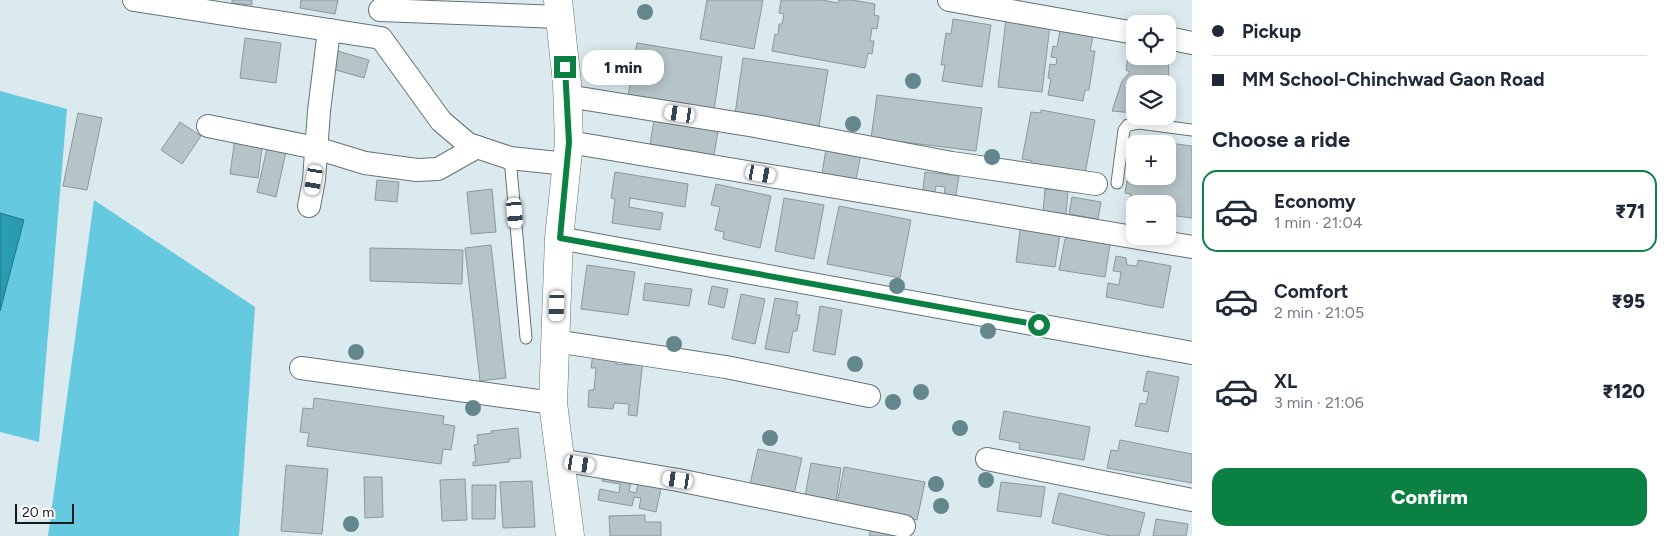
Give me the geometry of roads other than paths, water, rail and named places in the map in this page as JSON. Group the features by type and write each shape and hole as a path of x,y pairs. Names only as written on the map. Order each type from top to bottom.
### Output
{"main road":[{"path":"559,9 567,96 568,153 560,238 553,403 570,536"}],"street":[{"path":"134,0 381,38"},
{"path":"949,0 1126,31"},
{"path":"559,9 380,5 381,38 441,121 468,144 510,158 568,153 1192,247"},
{"path":"309,206 314,180 329,30"},
{"path":"1176,40 1192,43"},
{"path":"567,96 755,126 952,163 1106,183"},
{"path":"208,126 316,148 365,163 417,170 438,169 477,147"},
{"path":"560,238 1192,353"},
{"path":"556,341 726,367 869,396"},
{"path":"301,368 553,403"},
{"path":"987,459 1192,500"},
{"path":"560,460 678,480 904,526"}],"lane":[{"path":"1106,183 1124,130 1128,125 1139,123 1192,130"},
{"path":"510,158 526,338"}]}
